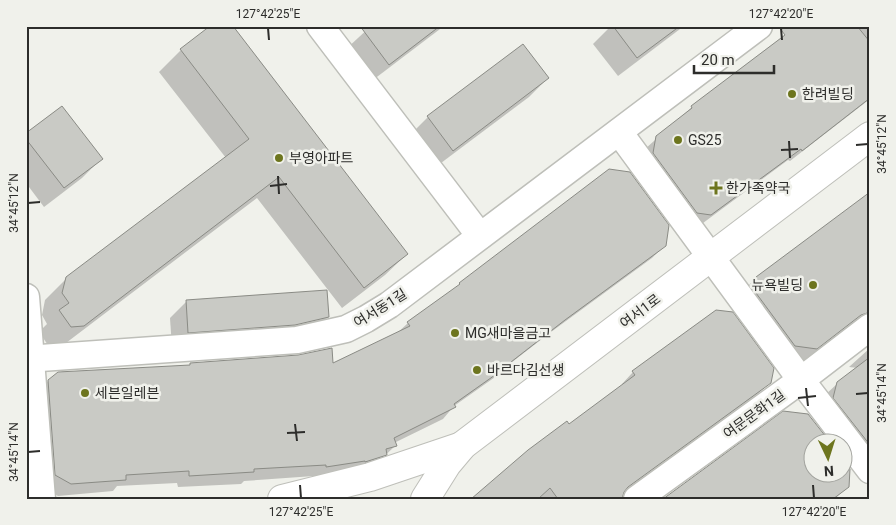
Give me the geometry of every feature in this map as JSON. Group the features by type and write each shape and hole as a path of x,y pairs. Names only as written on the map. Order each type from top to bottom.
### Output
{"street":[{"path":"320,26 480,236"},
{"name":"여서동1길","path":"29,359 298,340 346,329 366,320 389,305 759,26"},
{"path":"619,132 801,380 870,470"},
{"name":"여서1로","path":"425,499 447,464 463,445 870,136"},
{"path":"26,298 29,359 42,499"},
{"name":"여문문화1길","path":"636,499 801,380 870,327"},
{"path":"282,499 386,472 463,445"}],"building":[{"name":"부영아파트","path":"210,26 233,26 408,254 364,288 279,177 84,326 71,327 59,310 69,303 62,293 66,277 249,139 180,49"},
{"path":"360,26 440,26 389,65"},
{"path":"613,26 680,26 637,58"},
{"path":"778,26 857,26 870,42 870,98 802,151 801,149 711,215 697,213 653,153 656,136 692,108 691,106 785,35"},
{"path":"523,44 549,78 453,151 427,116"},
{"path":"62,106 103,159 64,188 26,139 26,133"},
{"path":"609,169 630,172 669,225 666,246 565,320 512,363 454,404 456,407 394,438 397,446 386,449 387,455 365,462 326,467 326,465 254,469 254,472 189,476 189,471 126,475 126,480 71,484 55,475 48,380 58,372 190,365 190,363 298,355 332,348 333,363 410,326 407,322 460,284"},
{"name":"뉴욕빌딩","path":"870,192 870,312 861,315 817,349 795,346 756,293 756,277"},
{"path":"327,290 329,317 295,325 188,333 186,300"},
{"path":"716,310 733,312 774,368 771,383 628,487 622,499 558,499 550,488 538,499 471,499 528,450 567,421 569,424 635,375 632,371"},
{"path":"870,357 870,445 833,398 837,382"},
{"path":"783,411 808,414 822,432 804,432 804,482 849,482 849,487 833,499 663,499"}],"place":[{"name":"한려빌딩","path":"792,94"},
{"name":"GS25","path":"678,140"},
{"name":"부영아파트","path":"279,158"},
{"name":"한가족약국","path":"716,188"},
{"name":"뉴욕빌딩","path":"813,285"},
{"name":"MG새마을금고","path":"455,333"},
{"name":"바르다김선생","path":"477,370"},
{"name":"세븐일레븐","path":"85,393"}]}
